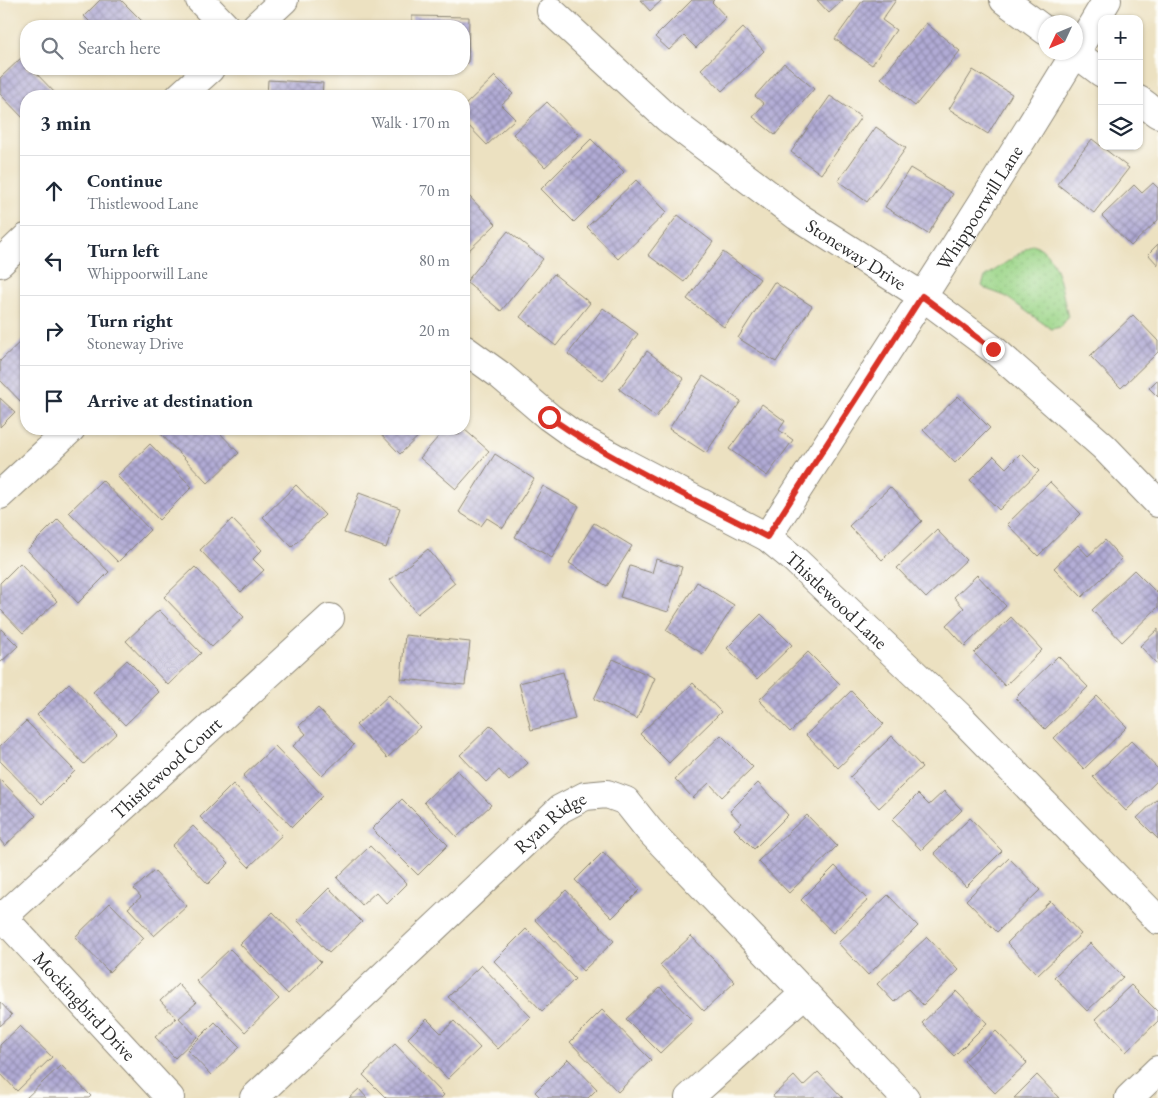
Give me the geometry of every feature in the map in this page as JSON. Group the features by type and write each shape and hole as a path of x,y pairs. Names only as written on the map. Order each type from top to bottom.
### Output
{"street":[{"path":"200,0 219,20"},
{"path":"262,20 284,0"},
{"path":"1004,0 1038,25"},
{"name":"Whippoorwill Lane","path":"1083,40 1108,0"},
{"name":"Stoneway Drive","path":"551,12 667,118 797,216 922,296 993,349 1104,447 1158,503"},
{"path":"1083,59 1098,70"},
{"name":"Whippoorwill Lane","path":"767,537 1071,60"},
{"path":"187,90 203,75"},
{"path":"1143,103 1158,114"},
{"path":"0,263 20,244"},
{"name":"Thistlewood Lane","path":"470,353 574,435 767,537 795,560 959,716 1158,920"},
{"path":"0,495 65,435"},
{"name":"Thistlewood Court","path":"1,916 330,618"},
{"name":"Ryan Ridge","path":"254,1098 560,809 585,796 607,794 626,801 649,830 905,1098"},
{"name":"Mockingbird Drive","path":"1,916 170,1098"},
{"path":"689,1098 804,993"},
{"path":"1129,1098 1158,1070"}],"green space":[{"path":"1033,244 1049,256 1058,275 1068,317 1061,327 1051,329 1005,296 982,286 985,277"}],"building":[{"path":"100,0 121,0 141,20 88,20 84,16"},
{"path":"640,0 662,0 650,11"},
{"path":"692,0 714,0 712,2 726,17 696,48 684,36 669,50 655,37"},
{"path":"817,0 843,0 829,13"},
{"path":"863,0 896,0 882,20 896,30 872,65 835,39"},
{"path":"412,16 469,17 469,20 412,20"},
{"path":"926,23 960,51 915,106 881,78"},
{"path":"743,28 764,51 722,91 701,69"},
{"path":"20,59 20,75 38,75 52,90 20,90 20,115 0,94 0,78"},
{"path":"784,63 814,89 775,135 753,117 764,104 755,96"},
{"path":"973,70 1012,94 988,134 949,109"},
{"path":"495,76 513,94 501,105 515,119 487,145 470,127 470,100"},
{"path":"268,80 323,83 322,90 267,90"},
{"path":"830,96 861,117 821,174 791,152"},
{"path":"547,102 579,135 545,167 513,134"},
{"path":"876,127 906,148 867,202 838,181"},
{"path":"591,139 624,172 574,222 541,189"},
{"path":"1092,139 1098,144 1098,150 1106,150 1129,168 1094,213 1057,184"},
{"path":"910,168 953,194 928,234 885,207"},
{"path":"636,180 667,212 618,259 587,227"},
{"path":"1153,183 1158,188 1158,220 1131,246 1102,216 1134,185 1142,193"},
{"path":"470,197 496,224 470,249"},
{"path":"678,215 713,242 684,282 648,255"},
{"path":"508,231 543,259 501,311 470,285 470,277"},
{"path":"1158,244 1158,265 1148,254"},
{"path":"723,252 760,279 724,327 687,299"},
{"path":"554,274 590,303 556,346 520,317"},
{"path":"774,282 812,306 776,362 738,338"},
{"path":"603,308 638,334 603,381 568,354"},
{"path":"1133,315 1158,341 1158,352 1121,388 1090,356"},
{"path":"20,342 20,401 0,380 0,361"},
{"path":"647,351 684,379 656,417 619,389"},
{"path":"703,376 741,401 706,453 669,429"},
{"path":"1158,379 1158,397 1149,388"},
{"path":"958,396 990,428 955,463 923,430"},
{"path":"0,398 15,412 0,427"},
{"path":"762,404 785,421 779,430 793,440 767,476 729,449"},
{"path":"470,434 489,451 456,489 420,458 440,435"},
{"path":"162,435 222,435 239,453 208,483"},
{"path":"382,435 420,435 400,454"},
{"path":"150,444 192,487 159,520 117,476"},
{"path":"1021,453 1039,471 999,510 970,480 994,456 1006,468"},
{"path":"495,454 534,479 503,528 487,518 481,526 459,512"},
{"path":"102,480 150,530 118,562 69,512"},
{"path":"1050,482 1081,514 1038,556 1007,524"},
{"path":"296,485 325,515 292,547 263,517"},
{"path":"543,486 579,506 552,558 515,537"},
{"path":"890,487 922,521 882,560 849,526"},
{"path":"359,493 400,508 386,548 344,533"},
{"path":"58,519 109,572 78,603 27,550"},
{"path":"232,519 262,550 253,559 264,570 241,592 200,550"},
{"path":"594,523 632,546 607,586 569,563"},
{"path":"937,530 966,560 926,598 897,568"},
{"path":"1105,540 1122,559 1082,597 1054,568 1078,545 1088,556"},
{"path":"428,549 455,583 417,614 390,580"},
{"path":"656,559 682,567 668,612 620,597 630,566 652,573"},
{"path":"20,563 57,601 23,633 0,609 0,583"},
{"path":"195,567 244,617 212,647 164,597"},
{"path":"1134,570 1158,594 1158,607 1122,642 1092,610"},
{"path":"977,575 1006,606 965,646 946,625 964,608 954,597"},
{"path":"697,582 734,605 703,654 666,630"},
{"path":"159,610 201,653 168,685 126,641"},
{"path":"761,614 792,645 757,679 727,648"},
{"path":"1011,617 1042,650 1005,686 974,653"},
{"path":"0,628 18,646 0,663"},
{"path":"1158,629 1158,665 1140,646"},
{"path":"405,635 470,642 465,685 401,679"},
{"path":"808,652 840,684 790,732 759,700"},
{"path":"1058,656 1088,687 1045,729 1015,698"},
{"path":"613,659 655,678 637,719 594,699"},
{"path":"127,660 159,692 125,725 93,692"},
{"path":"563,672 575,719 531,730 519,683"},
{"path":"69,683 117,733 84,764 37,715"},
{"path":"693,683 721,712 669,763 640,734"},
{"path":"851,691 884,724 838,768 806,735"},
{"path":"389,695 420,727 387,758 356,725"},
{"path":"1097,696 1127,727 1084,769 1054,738"},
{"path":"318,708 354,745 322,776 293,746 306,734 299,726"},
{"path":"26,721 75,771 42,804 0,761 0,746"},
{"path":"491,725 528,763 509,781 499,770 486,782 460,755"},
{"path":"721,735 753,767 722,797 709,783 693,798 675,779"},
{"path":"892,736 922,767 879,808 850,777"},
{"path":"1131,741 1158,769 1158,780 1126,811 1093,777"},
{"path":"275,746 323,796 292,827 243,776"},
{"path":"457,770 491,805 457,837 424,802"},
{"path":"0,779 36,816 5,846 0,840"},
{"path":"758,783 788,815 754,849 734,829 741,823 730,811"},
{"path":"233,784 282,835 249,867 200,817"},
{"path":"944,791 962,810 921,850 892,820 918,794 929,805"},
{"path":"1158,798 1158,839 1137,818"},
{"path":"402,799 448,845 418,875 372,829"},
{"path":"807,815 837,846 789,893 758,861"},
{"path":"970,818 1002,851 966,887 934,853"},
{"path":"193,826 229,863 208,884 172,846"},
{"path":"370,846 407,884 387,904 376,892 362,905 337,878"},
{"path":"603,852 640,890 612,918 575,880"},
{"path":"1009,858 1040,890 997,932 966,900"},
{"path":"835,866 868,900 833,933 801,900"},
{"path":"154,871 187,906 154,936 128,908 141,897 134,889"},
{"path":"329,888 362,922 329,953 297,920"},
{"path":"566,890 614,941 583,971 535,920"},
{"path":"888,895 918,926 868,975 838,943"},
{"path":"1050,901 1081,934 1038,975 1007,943"},
{"path":"110,903 144,938 109,972 75,937"},
{"path":"273,912 321,962 288,994 240,944"},
{"path":"526,929 575,979 542,1011 494,961"},
{"path":"691,936 735,982 704,1011 660,965"},
{"path":"927,937 959,970 923,1005 908,989 894,1002 877,984"},
{"path":"1090,943 1123,977 1087,1011 1054,977"},
{"path":"230,949 279,999 245,1032 196,981"},
{"path":"481,965 531,1017 498,1049 448,997"},
{"path":"178,984 196,1003 179,1018 197,1037 175,1058 155,1037 176,1018 160,1001"},
{"path":"1131,985 1158,1012 1158,1021 1126,1052 1095,1019"},
{"path":"660,987 693,1021 660,1053 626,1019"},
{"path":"956,991 987,1023 954,1056 922,1023"},
{"path":"0,1002 12,1015 0,1026"},
{"path":"602,1010 651,1060 618,1092 570,1042"},
{"path":"427,1019 441,1033 454,1021 480,1048 448,1079 408,1038"},
{"path":"215,1022 240,1047 211,1075 187,1050"},
{"path":"20,1026 52,1057 17,1091 0,1073 0,1045"},
{"path":"996,1031 1027,1063 995,1093 964,1061"},
{"path":"395,1044 444,1095 441,1098 386,1098 363,1075"},
{"path":"568,1059 597,1089 588,1098 541,1098 535,1092"},
{"path":"61,1065 91,1096 89,1098 26,1098"},
{"path":"818,1072 843,1098 774,1098 773,1096 794,1076 803,1086"},
{"path":"1037,1075 1059,1098 1014,1098"},
{"path":"359,1089 367,1098 349,1098"}],"route":[{"path":"549,417 574,435 621,461 767,537 922,296 993,349"}]}
